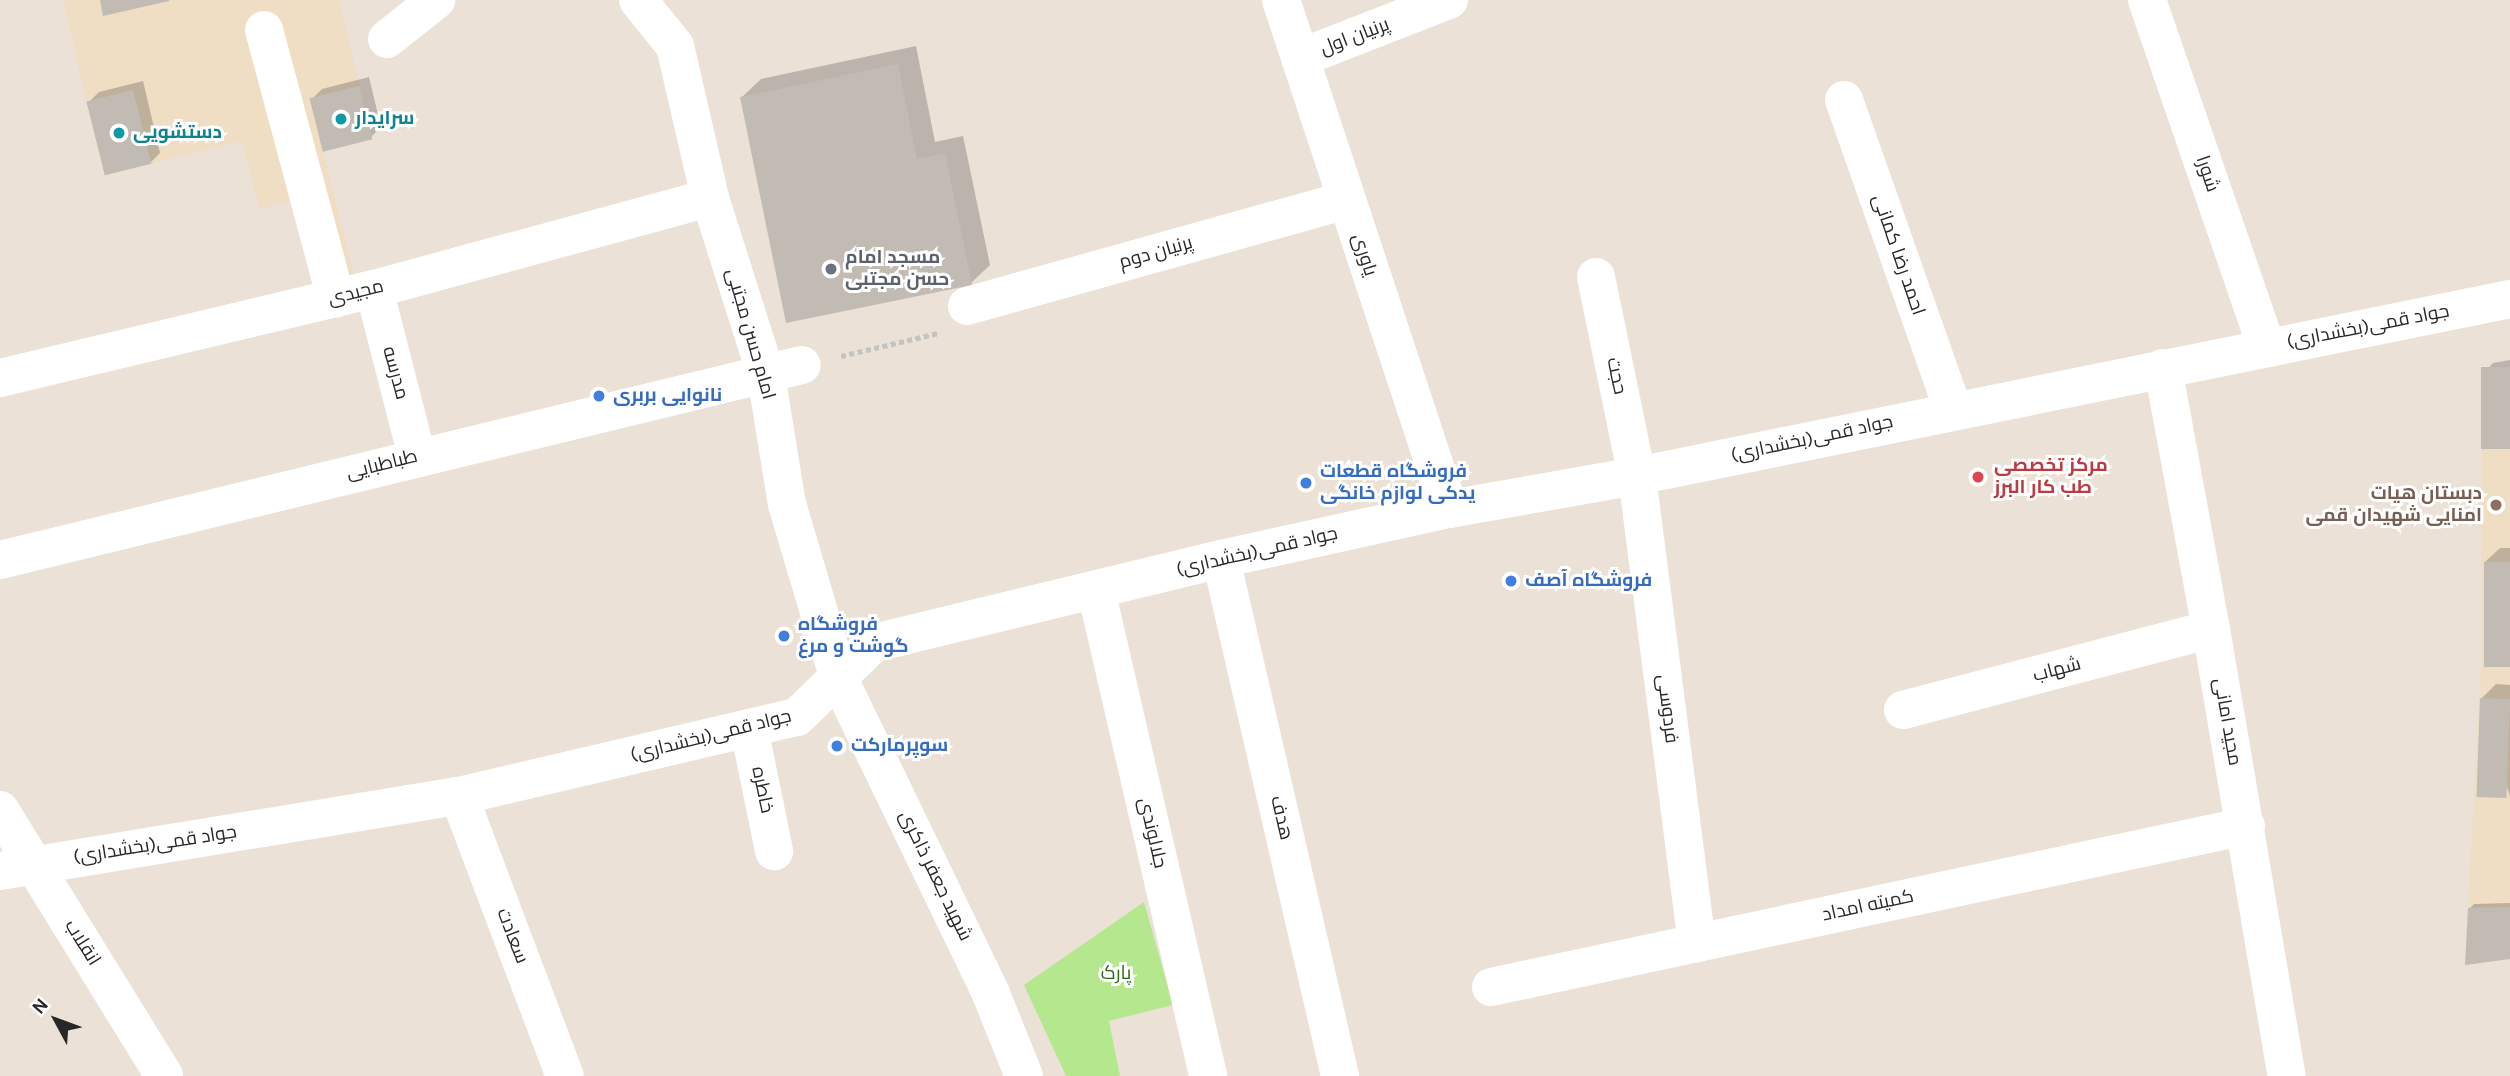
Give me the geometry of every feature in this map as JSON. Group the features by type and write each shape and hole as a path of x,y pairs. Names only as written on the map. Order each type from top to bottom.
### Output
{"street":[{"path":"387,39 436,0"},
{"name":"امام حسن مجتبی","path":"638,0 675,46 709,198 765,375 787,504 839,679"},
{"name":"یاوری","path":"1281,0 1449,509"},
{"name":"پرنیان اول","path":"1300,58 1449,0"},
{"name":"شورا","path":"2147,0 2267,348"},
{"path":"264,30 336,298"},
{"name":"احمد رضا کمانی","path":"1843,100 1952,410"},
{"name":"مجیدی","path":"0,378 373,289 709,198"},
{"name":"پرنیان دوم","path":"967,306 1346,200"},
{"name":"حجت","path":"1596,277 1637,476"},
{"name":"مدرسه","path":"373,289 417,456"},
{"name":"جواد قمی(بخشداری)","path":"17,868 459,796 797,717 874,643 1221,559 1449,509 1637,476 2510,299"},
{"name":"طباطبایی","path":"0,560 417,456 803,365"},
{"name":"مجید امانی","path":"2162,369 2246,826 2287,1076"},
{"name":"فردوسی","path":"1637,476 1697,943"},
{"name":"هدف","path":"1221,559 1340,1076"},
{"name":"جلالوندی","path":"1096,590 1208,1076"},
{"name":"شهاب","path":"1903,710 2211,629"},
{"name":"شهید جعفر ذاکری","path":"839,679 991,994 1024,1076"},
{"name":"خاطره","path":"749,728 774,851"},
{"name":"سعادت","path":"459,796 565,1076"},
{"name":"انقلاب","path":"0,810 17,868 163,1076"},
{"name":"کمیته امداد","path":"1490,987 2246,826"}],"path":[{"path":"803,365 953,330 967,306"}],"shaded area":[{"path":"63,0 339,0 372,139 323,151 356,282 318,292 294,200 260,209 242,141 104,176"},
{"path":"2510,367 2510,959 2465,965 2481,667 2482,373"}],"green space":[{"name":"پارک","path":"1144,902 1173,1005 1109,1021 1120,1076 1066,1076 1024,985"}],"building":[{"path":"100,0 169,0 169,1 103,16"},
{"name":"مسجد امام حسن مجتبی","path":"898,64 917,159 945,153 972,285 786,323 740,97"},
{"name":"سرایدار","path":"359,86 372,139 323,152 310,98"},
{"name":"دستشویی","path":"133,90 151,164 105,175 86,102"},
{"path":"2481,367 2510,367 2510,449 2481,449"},
{"path":"2484,562 2510,562 2510,667 2484,667"},
{"path":"2480,698 2510,699 2507,798 2477,797"},
{"path":"2510,907 2510,959 2465,965 2468,908"}],"place":[{"name":"سرایدار","path":"341,119"},
{"name":"دستشویی","path":"119,133"},
{"name":"مسجد امام حسن مجتبی","path":"831,269"},
{"name":"نانوایی بربری","path":"599,396"},
{"name":"مرکز تخصصی طب کار البرز","path":"1978,477"},
{"name":"فروشگاه قطعات یدکی لوازم خانگی","path":"1306,483"},
{"name":"دبستان هیات امنایی شهیدان قمی","path":"2496,505"},
{"name":"فروشگاه آصف","path":"1511,581"},
{"name":"فروشگاه گوشت و مرغ","path":"784,636"},
{"name":"سوپرمارکت","path":"837,746"}]}
